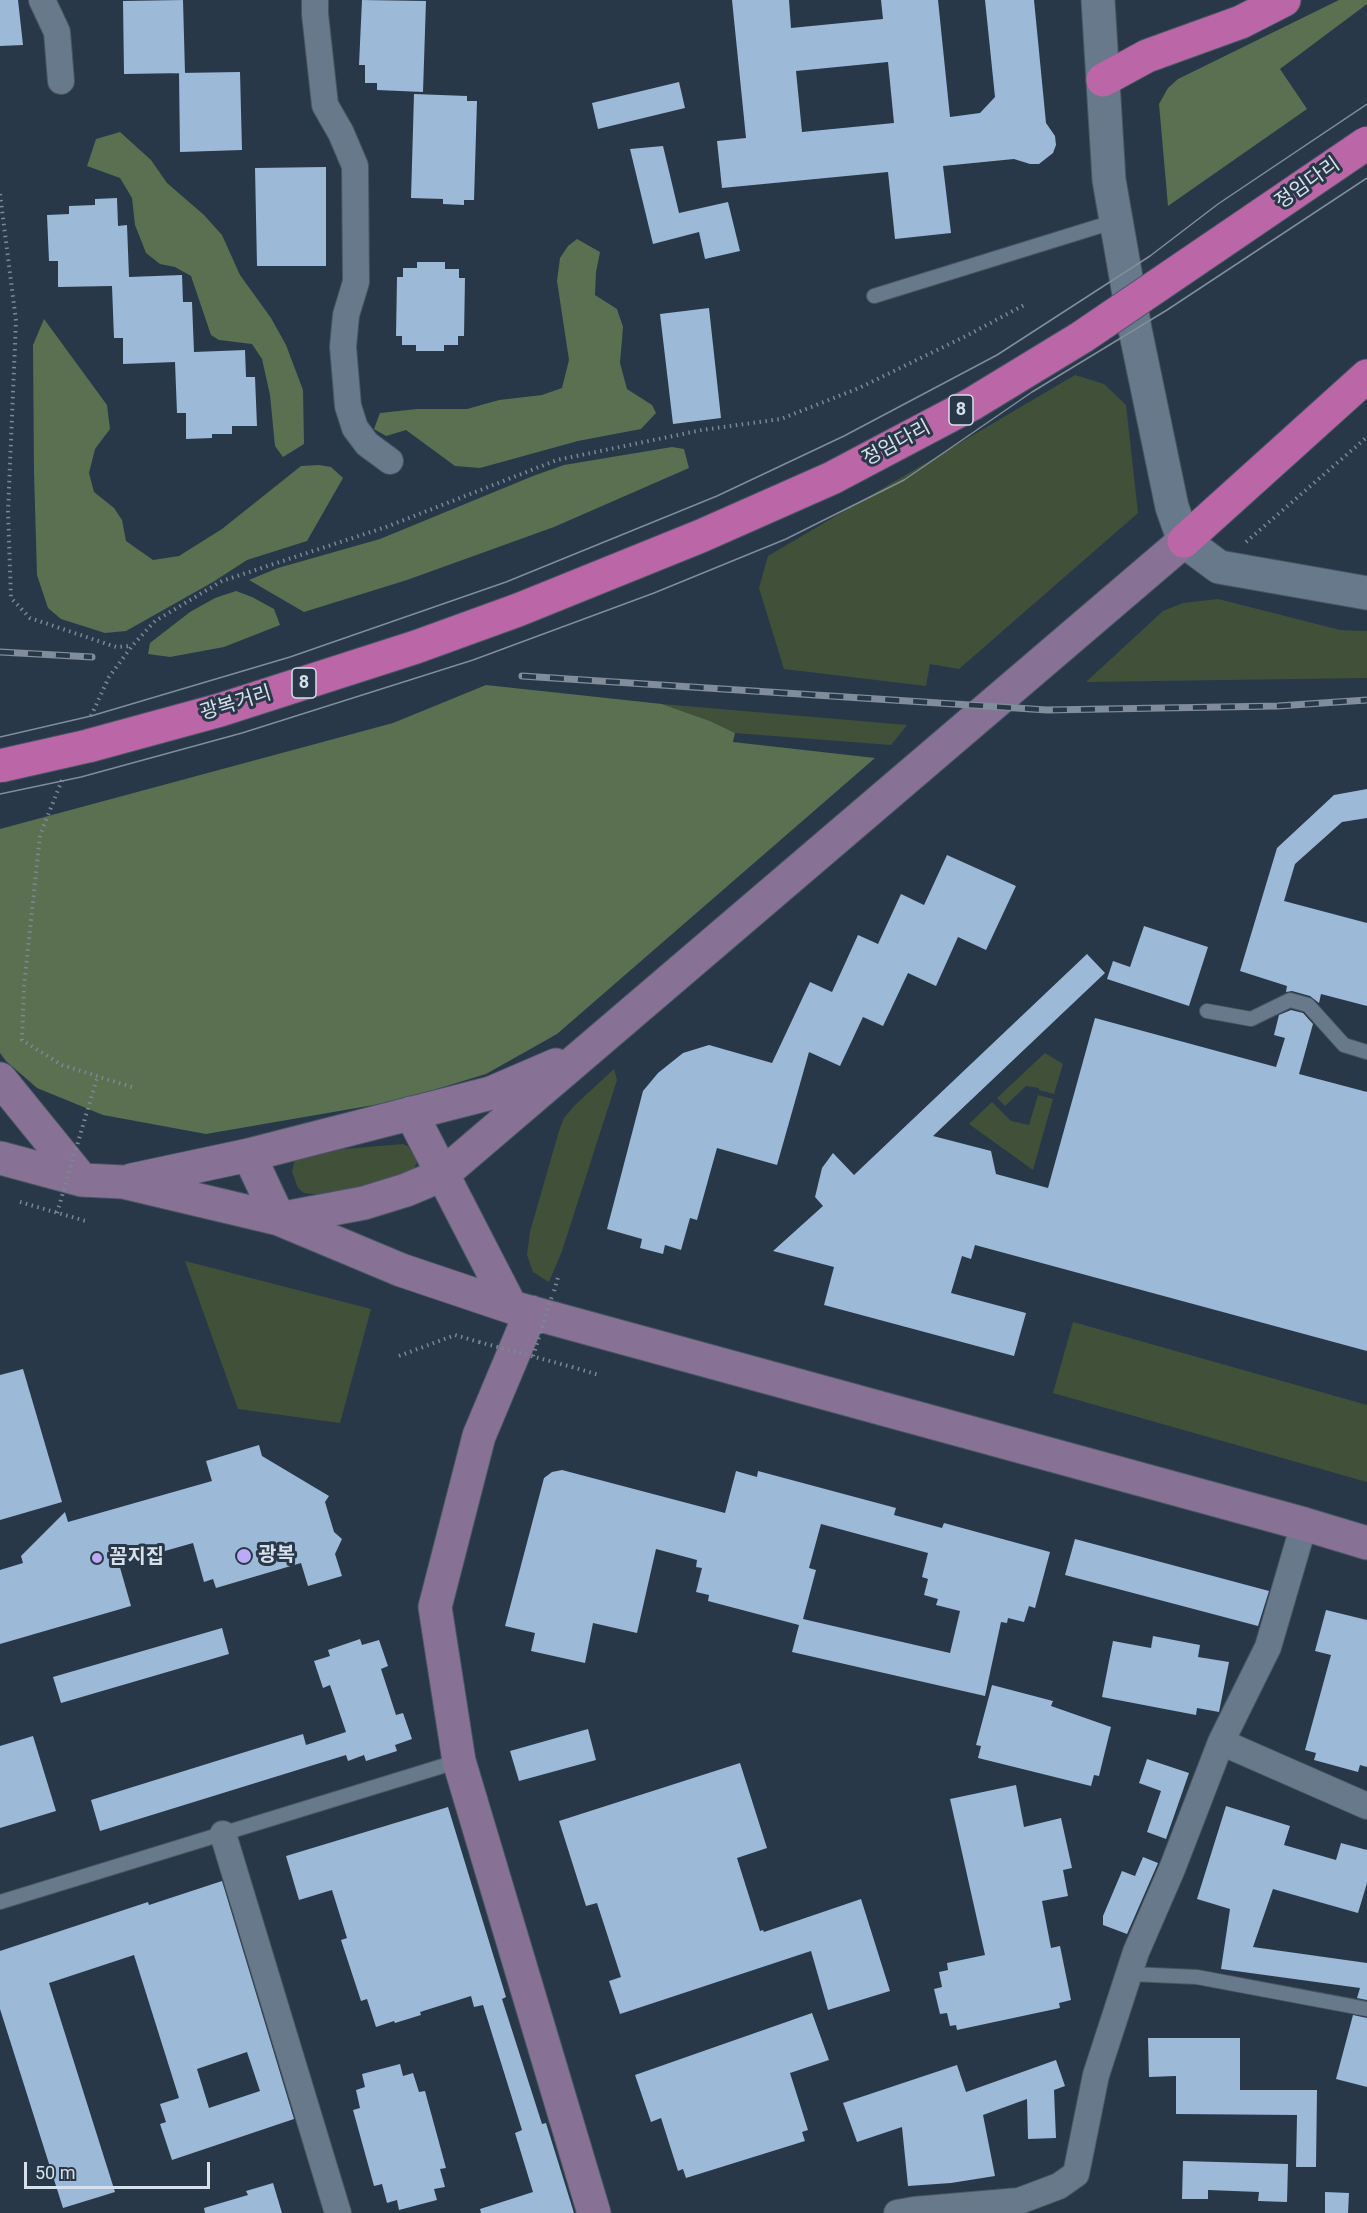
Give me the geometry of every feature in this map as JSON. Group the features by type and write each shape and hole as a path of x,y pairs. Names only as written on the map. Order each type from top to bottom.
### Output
{"highway":[{"path":"1102,80 1147,56 1241,22 1284,0"},
{"name":"정임다리","path":"518,610 701,536 832,478 972,404 1082,337 1367,143"},
{"path":"1184,541 1367,376"},
{"name":"광복거리","path":"89,733 220,710 416,647 518,610"},
{"name":"8","path":"0,766 89,733"}],"main road":[{"path":"279,1219 317,1214 364,1203 406,1190 442,1174 1184,541"},
{"path":"123,1182 249,1155 490,1093 586,1053"},
{"path":"0,1079 82,1180"},
{"path":"411,1113 442,1174 531,1305"},
{"path":"249,1155 279,1219"},
{"path":"0,1158 82,1180 123,1182 279,1219 401,1270 1367,1543"},
{"path":"531,1305 479,1436 435,1607 459,1761 594,2213"}],"street":[{"path":"42,0 57,32 61,81"},
{"path":"315,0 325,105 341,133 355,166 356,282 346,315 343,347 348,406 356,428 367,444 390,461"},
{"path":"1098,0 1109,180 1134,329 1172,507 1184,541 1219,567 1367,593"},
{"path":"897,2213 1019,2200 1059,2187 1076,2174 1096,2075 1136,1952 1172,1869 1221,1742 1268,1647 1304,1524"},
{"path":"1221,1742 1367,1806"},
{"path":"223,1833 338,2213"}],"lane":[{"path":"874,296 1116,221"},
{"path":"1207,1011 1251,1019 1290,1000 1308,1005 1344,1045 1367,1052"},
{"path":"0,1902 459,1761"},
{"path":"1130,1974 1197,1977 1367,2009"}],"path":[{"path":"0,194 16,321 8,512 11,598 30,618 116,646 132,646"},
{"path":"89,733 109,677 132,646 155,621 222,581 386,527 557,460 702,430 781,418 859,388 1024,305"},
{"path":"1219,567 1367,437"},
{"path":"66,772 40,835 24,986 22,1041 62,1065 97,1078 135,1088"},
{"path":"57,1213 97,1078"},
{"path":"20,1202 88,1222"},
{"path":"533,1356 531,1305 559,1274"},
{"path":"399,1356 455,1335 599,1375"}],"green space":[{"path":"1339,0 1367,0 1367,4 1280,69 1307,109 1168,206 1159,104 1168,88 1178,79"},
{"path":"120,132 151,160 167,183 204,215 222,235 240,275 271,318 286,345 303,390 304,444 283,457 275,446 270,395 262,359 252,344 219,340 211,335 191,276 175,267 160,264 146,253 135,225 132,198 120,178 87,166 96,139"},
{"path":"577,239 600,252 595,295 617,309 623,327 620,363 627,389 652,405 656,413 641,429 578,441 480,468 455,466 406,430 386,436 374,429 380,413 417,409 467,409 499,400 542,395 562,388 569,360 557,281 560,258 568,246"},
{"path":"44,319 107,405 110,429 95,449 89,473 94,492 114,508 122,520 126,541 153,560 179,556 222,529 301,466 331,467 343,478 307,541 247,560 126,631 105,633 61,619 48,608 37,575 33,345"},
{"path":"1075,375 1104,384 1126,405 1138,513 959,669 930,664 926,686 784,669 759,588 768,556"},
{"path":"672,447 684,449 689,468 554,527 407,580 304,612 249,580 278,568 380,539 564,465"},
{"path":"236,591 274,609 280,625 224,647 170,657 148,654 150,643 190,612 215,598"},
{"path":"1218,599 1340,630 1367,631 1367,678 1086,682 1163,611 1183,603"},
{"path":"486,685 662,704 710,721 735,733 733,742 875,758 557,1034 486,1074 397,1101 206,1134 103,1115 37,1088 6,1061 0,1053 0,829 393,723"},
{"path":"662,704 907,725 891,745 735,733 710,721"},
{"path":"1045,1053 1063,1064 1054,1094 1026,1086 1005,1106 997,1098"},
{"path":"614,1069 617,1080 562,1251 549,1282 533,1272 527,1255 530,1232 559,1131 564,1118 574,1106"},
{"path":"1038,1095 1053,1099 1033,1170 969,1124 992,1102 1011,1121 1029,1125"},
{"path":"403,1144 413,1149 418,1159 414,1169 362,1187 322,1195 304,1193 298,1188 292,1172 295,1158 308,1152"},
{"path":"185,1261 371,1309 340,1423 238,1409"},
{"path":"1073,1322 1367,1405 1367,1482 1053,1393"}],"building":[{"path":"0,0 18,0 23,45 0,46"},
{"path":"183,0 185,73 124,74 123,1"},
{"path":"362,0 426,1 423,92 377,90 377,83 365,83 365,65 359,65"},
{"path":"732,0 789,0 791,28 883,19 881,0 938,0 950,117 980,113 995,97 985,0 1034,0 1046,123 1055,136 1056,145 1053,153 1039,164 1014,159 943,166 951,233 895,239 888,172 722,188 717,141 746,138","holes":["888,62 894,123 802,132 796,71"]},
{"path":"240,72 242,150 180,152 179,73"},
{"path":"679,82 685,108 598,129 592,103"},
{"path":"414,94 467,96 467,101 477,101 474,200 464,200 464,205 443,204 443,199 411,198"},
{"path":"663,146 679,213 728,202 740,251 705,259 699,232 653,244 630,149"},
{"path":"326,167 326,266 257,266 255,168"},
{"path":"117,198 118,226 127,225 129,277 182,275 183,302 192,302 194,352 245,350 246,377 255,377 257,426 232,426 232,434 212,434 212,438 186,439 186,413 177,413 175,362 123,364 123,338 114,338 112,286 58,287 58,261 49,261 47,215 69,214 69,206 95,205 95,199"},
{"path":"417,262 445,262 445,269 459,269 459,278 465,278 464,336 458,336 458,345 444,345 444,351 416,351 416,345 402,345 402,336 396,336 397,277 403,277 403,268 417,268"},
{"path":"709,308 721,418 673,424 660,314"},
{"path":"1367,789 1367,818 1342,822 1295,864 1284,901 1367,923 1367,1006 1321,994 1319,1003 1310,996 1292,991 1286,992 1287,986 1240,971 1277,848 1334,795"},
{"path":"947,855 1016,886 986,950 958,937 936,986 908,973 883,1026 863,1017 840,1066 809,1052 777,1165 717,1148 697,1220 690,1218 681,1250 665,1245 663,1254 640,1248 642,1239 607,1229 643,1091 658,1073 683,1053 709,1045 772,1063 810,982 832,992 858,935 878,944 901,894 924,905"},
{"path":"1144,926 1208,947 1189,1006 1107,979 1113,961 1130,967"},
{"path":"1087,954 1105,973 933,1136 991,1151 996,1174 1048,1188 1095,1018 1276,1067 1285,1038 1274,1035 1279,1015 1291,1010 1303,1013 1313,1024 1299,1074 1367,1092 1367,1351 975,1245 971,1259 962,1256 951,1293 1026,1313 1014,1356 824,1305 834,1267 773,1251 823,1206 815,1197 822,1168 833,1153 854,1175"},
{"path":"23,1369 62,1502 0,1520 0,1375"},
{"path":"259,1445 262,1456 329,1496 325,1502 334,1532 342,1539 335,1554 342,1576 308,1586 301,1563 216,1588 213,1579 204,1582 193,1543 119,1564 131,1606 0,1644 0,1570 23,1563 21,1556 65,1512 68,1522 212,1481 206,1461"},
{"path":"562,1470 725,1513 736,1471 757,1477 758,1471 896,1508 894,1515 942,1528 944,1523 1050,1552 1035,1608 1029,1606 1024,1622 1008,1618 1007,1623 1001,1622 985,1696 792,1652 799,1625 708,1601 709,1595 696,1592 702,1568 696,1567 697,1560 656,1549 637,1633 593,1623 585,1663 531,1651 535,1633 505,1626 544,1478 552,1472","holes":["821,1524 928,1553 922,1577 928,1579 924,1595 938,1599 936,1605 960,1611 950,1653 803,1619 816,1570 809,1568"]},
{"path":"1075,1539 1269,1591 1258,1626 1065,1575"},
{"path":"1326,1610 1367,1620 1367,1767 1360,1765 1358,1772 1314,1760 1316,1753 1305,1750 1331,1655 1315,1651"},
{"path":"222,1628 229,1654 61,1703 53,1677"},
{"path":"1153,1636 1200,1645 1198,1657 1229,1662 1219,1712 1197,1708 1196,1715 1102,1697 1113,1641 1151,1648"},
{"path":"360,1639 362,1645 379,1640 388,1666 381,1669 396,1715 403,1713 412,1739 395,1745 397,1751 366,1761 364,1755 348,1761 346,1755 100,1831 91,1800 303,1734 306,1745 346,1732 330,1685 323,1688 314,1661 330,1656 328,1650"},
{"path":"992,1685 1053,1701 1051,1706 1111,1727 1099,1776 1094,1775 1091,1786 978,1758 981,1746 976,1745"},
{"path":"588,1729 596,1760 519,1781 510,1751"},
{"path":"33,1736 56,1811 0,1828 0,1746"},
{"path":"1147,1759 1189,1773 1166,1839 1147,1832 1161,1791 1139,1783"},
{"path":"740,1763 767,1848 737,1858 760,1931 764,1932 861,1899 890,1991 828,2010 811,1951 620,2014 609,1981 621,1977 597,1903 586,1906 559,1821"},
{"path":"1016,1785 1024,1827 1061,1818 1072,1868 1063,1870 1068,1896 1042,1901 1051,1948 1060,1946 1071,2000 1059,2003 1060,2008 957,2030 956,2025 950,2026 947,2013 940,2014 934,1989 942,1987 939,1972 948,1970 947,1963 985,1955 950,1799"},
{"path":"1226,1806 1290,1826 1284,1845 1336,1860 1341,1843 1367,1850 1367,1883 1358,1913 1273,1889 1253,1947 1367,1963 1367,2000 1357,1998 1360,1988 1221,1969 1230,1909 1197,1899"},
{"path":"448,1807 506,1997 502,1999 542,2124 546,2123 574,2213 481,2213 480,2209 533,2192 515,2133 522,2130 483,2005 474,2007 471,1996 420,2012 421,2015 376,2027 367,1999 361,2001 341,1940 347,1938 332,1890 299,1900 286,1856"},
{"path":"1143,1857 1158,1863 1127,1934 1103,1925 1103,1916 1122,1871 1140,1878 1135,1876"},
{"path":"222,1881 294,2119 172,2160 160,2124 166,2122 160,2104 179,2098 134,1955 49,1983 115,2192 63,2208 0,2009 0,1951 148,1902 149,1905","holes":["247,2052 260,2091 209,2108 197,2069"]},
{"path":"812,2013 829,2060 790,2073 808,2130 802,2132 805,2141 686,2178 683,2169 678,2171 661,2118 651,2122 635,2075"},
{"path":"1353,2015 1367,2018 1367,2087 1336,2079"},
{"path":"1148,2038 1240,2038 1240,2090 1317,2090 1316,2167 1296,2167 1297,2115 1176,2114 1176,2076 1149,2077"},
{"path":"1056,2060 1065,2086 1054,2090 1056,2138 1028,2139 1027,2099 983,2115 995,2176 951,2183 908,2186 902,2127 857,2142 843,2103 957,2065 966,2092"},
{"path":"400,2064 403,2076 413,2073 419,2092 425,2091 446,2168 440,2169 445,2187 434,2189 437,2200 399,2210 397,2200 387,2203 382,2184 374,2186 353,2110 360,2108 356,2090 365,2087 362,2074"},
{"path":"1183,2161 1288,2164 1287,2202 1258,2201 1259,2192 1208,2190 1208,2199 1182,2199"},
{"path":"273,2183 282,2213 205,2213 204,2208 248,2195 246,2191"},
{"path":"1325,2192 1349,2193 1348,2213 1325,2213"}],"tram line":[{"path":"0,737 91,716 290,657 506,582 717,496 844,436 997,355 1150,256 1218,204 1367,104"},
{"path":"0,794 81,777 242,733 473,660 654,593 786,539 904,480 1032,392 1167,310 1367,178"}],"railway":[{"path":"0,652 92,657"},
{"path":"522,676 1047,710 1278,706 1367,700"}],"place":[{"name":"광복","path":"244,1556"},
{"name":"꼼지집","path":"97,1558"}]}
